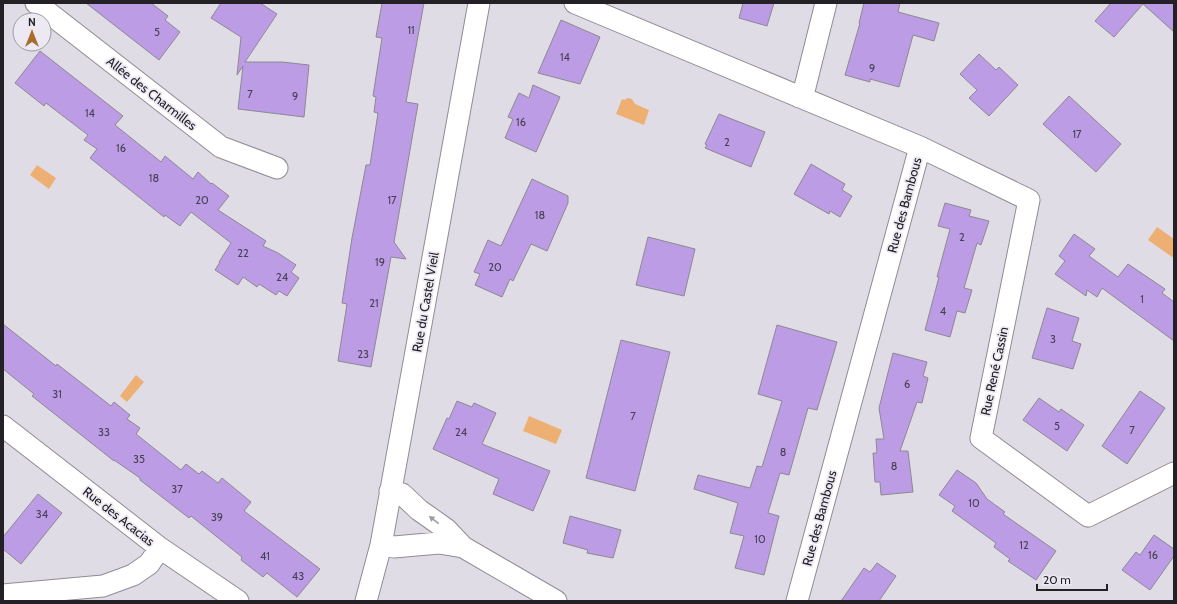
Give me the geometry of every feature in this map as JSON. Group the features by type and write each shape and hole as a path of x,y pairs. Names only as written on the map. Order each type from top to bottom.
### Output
{"street":[{"name":"Allée des Charmilles","path":"36,3 221,147 277,168"},
{"name":"Rue du Castel Vieil","path":"366,601 381,545 479,3"},
{"name":"Rue des Bambous","path":"575,3 920,147 797,601"},
{"path":"799,97 805,87 826,3"},
{"name":"Rue René Cassin","path":"920,147 1029,200 980,438 1088,516 1174,473"},
{"name":"Rue des Acacias","path":"3,426 160,548 238,601"},
{"path":"390,491 402,494 419,510 446,529 462,546 556,601"},
{"path":"381,545 394,546 439,543 462,546"},
{"path":"3,595 103,586 133,575 149,564 160,548"}],"shaded area":[{"path":"628,98 632,99 635,104 649,110 644,125 616,114 622,99 624,100"},
{"path":"37,165 56,178 49,189 30,175"},
{"path":"1157,227 1174,239 1174,256 1172,257 1148,240"},
{"path":"136,375 144,382 127,402 120,396"},
{"path":"529,416 562,430 556,444 523,431"}],"building":[{"path":"86,3 151,3 168,16 165,20 180,32 159,60"},
{"path":"221,3 260,3 277,14 245,62 282,62 309,65 304,117 238,109 243,66 237,75 241,37 211,18"},
{"path":"382,3 424,3 406,102 418,104 394,242 406,259 391,257 371,367 338,361 347,304 342,303 352,238 366,165 370,165 378,113 374,112 376,97 373,96 382,38 376,37"},
{"path":"743,3 774,3 767,26 739,18"},
{"path":"864,3 900,3 898,12 939,23 934,41 913,35 899,87 870,79 870,82 845,75 860,23"},
{"path":"1111,3 1174,3 1174,32 1143,4 1114,37 1095,21"},
{"path":"561,20 600,37 580,84 538,73"},
{"path":"39,52 41,52 123,116 115,125 161,162 165,156 193,179 198,172 211,184 212,183 229,196 218,210 266,241 263,246 278,253 296,265 291,272 299,278 287,296 279,291 276,295 259,284 257,287 243,277 238,285 215,270 231,243 191,212 180,226 165,215 164,217 90,158 97,149 84,140 88,135 46,103 44,106 15,83"},
{"path":"979,54 996,70 999,67 1018,85 989,116 969,98 977,90 960,74"},
{"path":"533,85 560,97 536,152 505,138 513,119 508,117 519,93 529,98"},
{"path":"1069,96 1121,144 1096,172 1043,124"},
{"path":"719,114 765,132 751,167 705,148 707,145 705,144"},
{"path":"811,164 845,184 842,190 852,196 840,217 830,211 829,214 794,194"},
{"path":"532,179 568,196 568,203 547,251 531,244 513,281 510,279 502,297 475,285 480,274 474,272 488,240 501,246"},
{"path":"945,203 971,210 969,216 989,221 981,245 977,243 964,288 972,290 965,313 957,311 950,337 925,330 950,229 938,226"},
{"path":"1074,234 1095,249 1089,256 1118,277 1128,264 1165,289 1162,293 1174,302 1174,341 1102,288 1097,297 1087,290 1086,296 1055,274 1065,261 1059,256"},
{"path":"648,237 695,249 684,296 636,285"},
{"path":"1047,308 1079,318 1072,341 1081,344 1073,369 1032,358"},
{"path":"3,324 56,366 57,364 111,406 114,402 130,415 127,419 140,428 136,434 181,470 186,464 199,474 202,471 218,483 222,478 251,502 244,511 320,569 297,597 267,573 263,577 241,560 242,557 191,516 189,518 140,480 140,478 114,461 32,396 34,394 3,369"},
{"path":"777,325 837,342 817,410 808,408 789,475 780,473 768,513 779,516 764,575 735,568 744,536 730,533 738,503 694,489 698,475 750,488 757,466 762,467 782,401 758,394"},
{"path":"621,340 670,352 635,491 586,478"},
{"path":"893,353 927,362 923,376 928,378 922,403 917,402 900,451 908,451 913,492 881,495 880,482 875,482 873,453 877,453 876,439 884,439 879,408"},
{"path":"1140,391 1165,408 1127,464 1102,446"},
{"path":"1039,398 1059,412 1061,409 1084,425 1067,451 1023,420"},
{"path":"457,401 472,407 474,403 496,413 482,444 550,471 533,511 493,494 499,479 433,449 447,418 449,419"},
{"path":"957,470 976,483 987,499 1005,512 1003,514 1056,551 1036,580 1008,561 1010,559 994,547 996,543 952,511 955,506 939,495"},
{"path":"38,494 62,513 21,564 3,549 3,537"},
{"path":"570,516 621,530 613,558 587,553 588,550 563,543"},
{"path":"1154,535 1174,549 1174,556 1150,590 1122,570 1136,552 1140,555"},
{"path":"877,563 896,576 879,601 841,601 864,568 870,572"}]}
